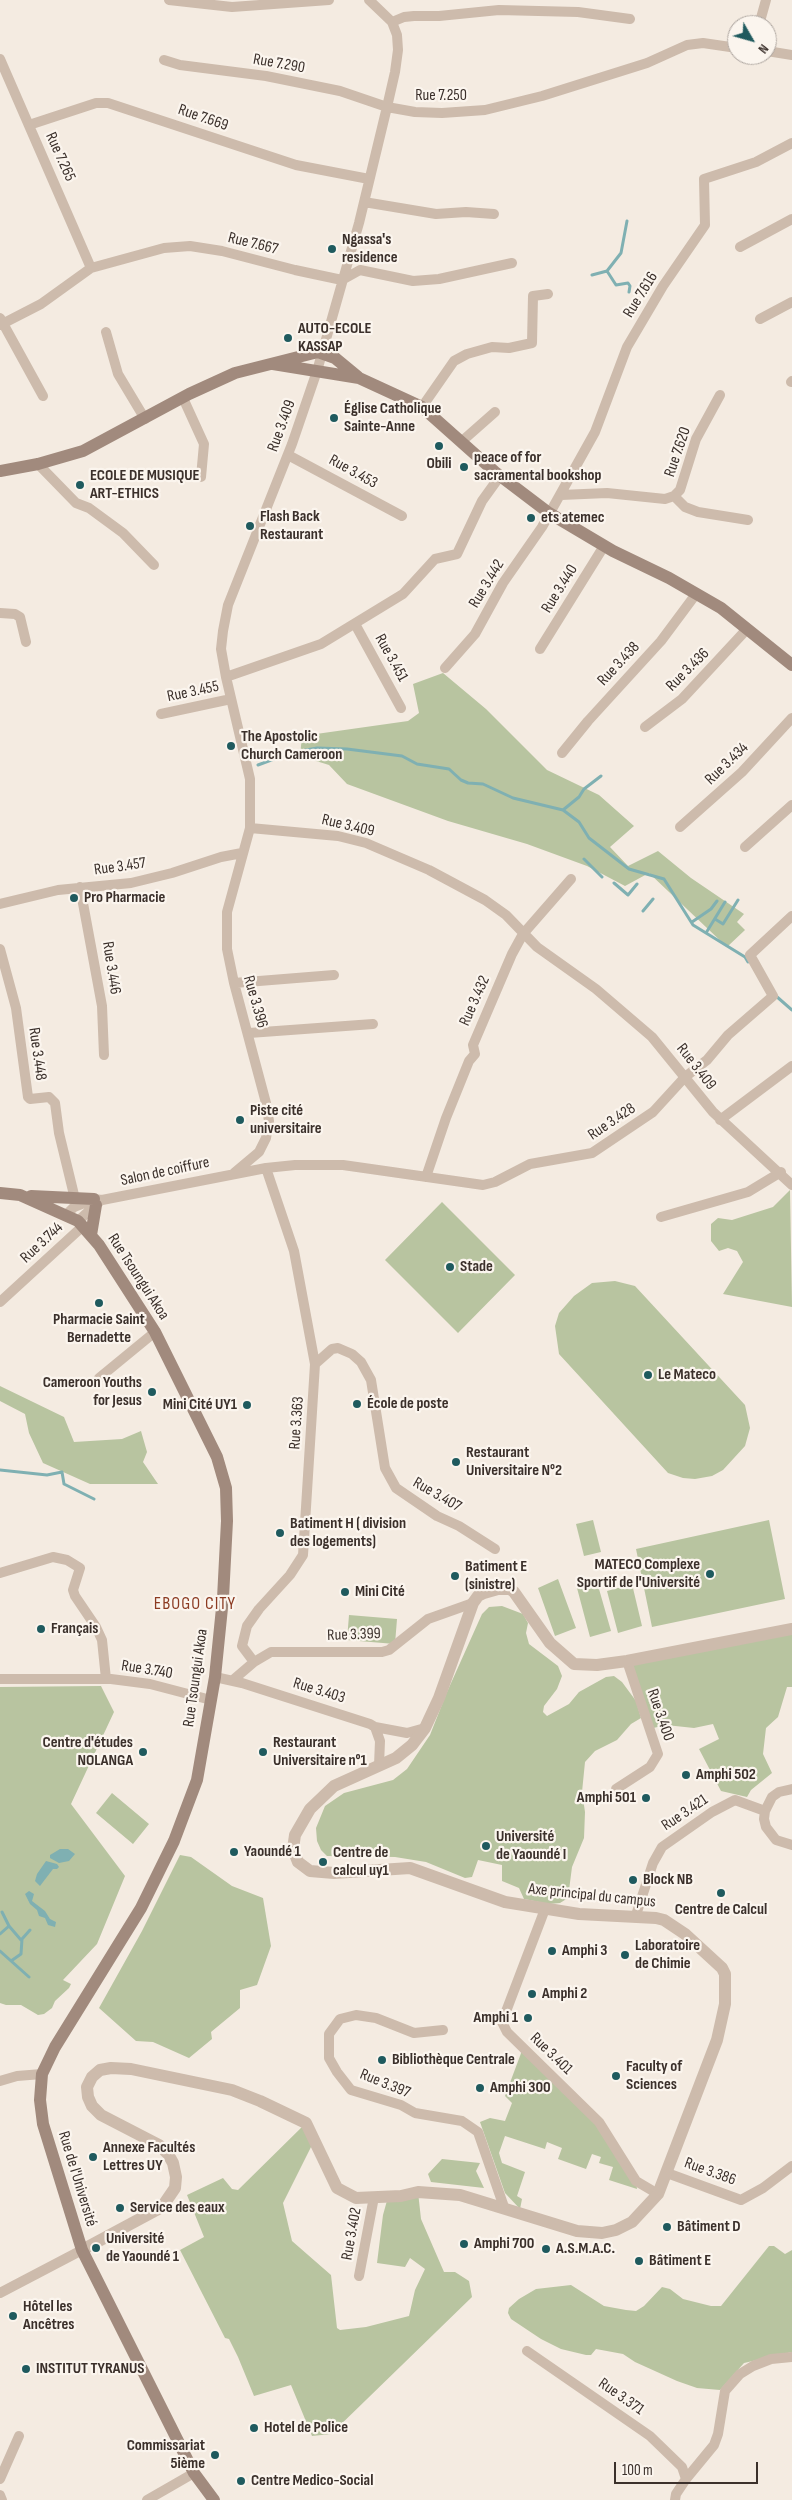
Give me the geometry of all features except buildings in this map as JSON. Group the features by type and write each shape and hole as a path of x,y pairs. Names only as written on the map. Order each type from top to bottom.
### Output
{"main road":[{"path":"0,471 38,464 83,451 235,373 322,352 335,358 359,378 422,407 500,476 549,513 604,546 721,608 792,665"},
{"path":"273,364 359,378"},
{"name":"Rue Tsoungui Akoa","path":"0,1193 20,1195 66,1215 84,1227 111,1261 155,1332 217,1457 226,1488 227,1521 223,1598 215,1677 197,1780 174,1841 140,1908 55,2047 42,2074"},
{"path":"20,1195 97,1201 84,1227"},
{"name":"Rue de l'Université","path":"42,2074 40,2100 43,2124 82,2250 194,2473 214,2500"}],"street":[{"path":"169,0 232,7 329,0"},
{"path":"322,352 364,202 387,107 398,50 397,34 392,22 369,0"},
{"path":"762,15 766,0"},
{"path":"392,22 414,16 439,16 499,10 578,12 630,19"},
{"name":"Rue 7.250","path":"387,107 415,112 442,113 485,110 614,75 687,45 703,43 727,47"},
{"path":"777,53 792,55"},
{"name":"Rue 7.265","path":"0,59 91,268"},
{"name":"Rue 7.290","path":"164,60 180,65 266,76 340,91 387,107"},
{"name":"Rue 7.669","path":"29,125 96,103 108,103 296,166 369,179"},
{"name":"Rue 7.616","path":"549,513 598,426 627,347 663,286 705,225 704,179 756,162 792,143"},
{"path":"364,202 436,214 466,212 494,214"},
{"path":"740,247 792,218"},
{"name":"Rue 7.667","path":"1,322 41,304 91,268 164,248 190,246 222,251 342,280"},
{"path":"342,280 360,270 413,281 439,279 512,263"},
{"path":"422,407 454,361 467,354 492,347 509,348 532,342 533,296 548,294"},
{"path":"760,319 792,302"},
{"path":"1,322 42,396"},
{"path":"106,332 118,374 145,419"},
{"name":"Rue 3.409","path":"322,352 288,455 228,605 221,649 231,699 248,764 250,779 250,828 338,836 366,843 462,886 496,907 523,934 596,989 652,1037 720,1120 792,1184"},
{"name":"Rue 7.620","path":"560,495 607,493 665,499 674,496 680,490 696,439 720,395"},
{"path":"183,398 204,444 201,477"},
{"path":"461,442 495,412"},
{"name":"Rue 3.453","path":"288,455 402,516"},
{"path":"38,464 76,503 89,508 119,531 154,565"},
{"path":"226,677 315,647 403,594 435,559 457,554 482,501 500,476"},
{"path":"674,496 685,507 698,512 748,520"},
{"name":"Rue 3.442","path":"445,668 476,634 503,583 549,513"},
{"name":"Rue 3.440","path":"540,649 604,546"},
{"name":"Rue 3.438","path":"562,753 661,641 696,594"},
{"path":"0,613 15,614 20,617 26,642"},
{"name":"Rue 3.451","path":"355,624 401,708"},
{"name":"Rue 3.436","path":"645,727 682,699 747,629"},
{"name":"Rue 3.455","path":"161,714 231,699"},
{"name":"Rue 3.434","path":"680,827 742,772 792,718"},
{"path":"745,847 792,806"},
{"name":"Rue 3.396","path":"234,1173 259,1152 266,1138 269,1121 227,949 227,912 250,828"},
{"name":"Rue 3.457","path":"0,904 58,890 131,883 172,873 221,857 242,853"},
{"name":"Rue 3.432","path":"426,1177 446,1118 469,1062 475,1054 473,1044 512,954 523,934 571,879"},
{"name":"Rue 3.446","path":"80,887 102,1006 104,1055"},
{"name":"Rue 3.428","path":"234,1173 295,1165 343,1165 482,1186 496,1182 536,1162 588,1155 653,1112 685,1078 707,1060 728,1035 773,996 750,955 792,916"},
{"name":"Rue 3.448","path":"0,949 16,1008 28,1096 30,1099 49,1098 55,1103 59,1133 75,1199"},
{"path":"234,983 334,975"},
{"path":"249,1033 373,1024"},
{"path":"720,1120 792,1066"},
{"name":"Rue 3.363","path":"254,1662 242,1646 247,1626 259,1609 290,1575 303,1555 315,1364 294,1251 266,1168"},
{"path":"662,1217 748,1192 780,1172"},
{"name":"Salon de coiffure","path":"97,1201 234,1173"},
{"path":"66,1215 80,1204 97,1201"},
{"name":"Rue 3.744","path":"0,1302 84,1227 97,1201"},
{"path":"99,1378 155,1332"},
{"name":"Rue 3.407","path":"315,1364 332,1349 338,1348 352,1354 361,1362 371,1380 385,1468 396,1488 437,1516 459,1526 495,1549"},
{"name":"Rue 3.740","path":"0,1574 53,1558 67,1560 80,1568 73,1590 74,1596 96,1627 102,1640 106,1679"},
{"path":"473,1603 478,1596 498,1589 514,1592 550,1643 574,1664 597,1665 627,1661 792,1629"},
{"name":"Rue 3.399","path":"233,1680 254,1662 271,1652 382,1652 397,1644 428,1619 473,1603"},
{"name":"Axe principal du campus","path":"82,2250 162,2207 175,2188 175,2170 168,2154 159,2145 100,2115 92,2106 88,2097 88,2087 92,2078 100,2070 111,2068 131,2069 232,2090 260,2100 306,2123 337,2188 356,2198 401,2196 418,2192 460,2195 577,2231 602,2233 616,2230 632,2222 658,2194 717,2040 724,2004 725,1974 722,1968 685,1934 664,1920 636,1915 579,1914 505,1902 410,1868 322,1874 310,1872 298,1862 294,1849 295,1835 310,1809 334,1786 405,1752 426,1728 439,1698 473,1603"},
{"name":"Rue 3.400","path":"616,1789 650,1767 658,1754 627,1661"},
{"name":"Rue 3.403","path":"215,1677 233,1680 361,1720 375,1727 407,1733 426,1728"},
{"name":"Rue 3.740","path":"0,1679 106,1679 150,1684 211,1700"},
{"path":"375,1727 380,1741 379,1765"},
{"path":"792,1789 779,1792 772,1797 765,1811 766,1827 770,1834 783,1844 792,1846"},
{"name":"Rue 3.421","path":"636,1915 652,1863 662,1847 685,1829 735,1800 765,1811"},
{"name":"Rue 3.401","path":"545,1909 502,2022 507,2032 599,2122 636,2181 658,2194"},
{"name":"Rue 3.397","path":"443,2030 414,2033 376,2018 356,2015 340,2019 329,2034 329,2058 351,2090 401,2105 415,2113 462,2121 478,2132 504,2207"},
{"path":"0,2081 17,2076 42,2074"},
{"name":"Rue 3.386","path":"667,2173 741,2200 763,2188 792,2166"},
{"name":"Rue 3.402","path":"359,2276 374,2197"},
{"path":"0,2293 82,2250"},
{"name":"Rue 3.371","path":"527,2351 650,2436 682,2467 686,2479"},
{"path":"675,2500 676,2494 686,2479 714,2445 718,2434 725,2391 740,2374 771,2359 792,2357"},
{"path":"0,2479 19,2436"},
{"path":"147,2500 194,2473"},
{"path":"0,2495 2,2500"}],"green space":[{"path":"443,673 486,709 547,770 599,795 634,826 610,847 628,866 658,851 691,878 744,914 737,922 745,930 727,947 649,873 625,886 587,866 527,844 448,821 347,784 329,765 300,756 302,736 408,721 419,713 413,684"},
{"path":"790,1190 792,1307 723,1294 743,1262 737,1251 728,1248 719,1251 711,1241 711,1224 718,1218 732,1220 773,1207"},
{"name":"Stade","path":"442,1202 515,1275 458,1333 385,1260"},
{"name":"Le Mateco","path":"615,1281 635,1286 745,1405 750,1428 745,1446 723,1470 712,1476 695,1479 683,1478 668,1473 559,1354 555,1326 559,1313 574,1296 592,1283"},
{"path":"0,1386 64,1417 74,1442 122,1439 141,1431 147,1452 143,1462 158,1484 90,1484 43,1463 29,1433 25,1414 0,1401"},
{"path":"593,1520 601,1552 584,1556 576,1524"},
{"name":"MATECO Complexe Sportif de l'Université","path":"769,1520 785,1599 652,1627 636,1549"},
{"path":"558,1579 576,1628 555,1636 538,1588"},
{"path":"597,1582 611,1631 590,1637 577,1588"},
{"path":"632,1584 642,1626 618,1633 607,1591"},
{"path":"502,1606 523,1614 528,1623 526,1633 529,1644 558,1666 562,1676 557,1689 544,1706 543,1712 547,1716 569,1704 579,1692 606,1677 614,1676 622,1682 636,1701 641,1718 631,1724 617,1740 595,1751 585,1762 582,1792 585,1812 584,1838 572,1867 568,1898 560,1903 549,1904 524,1899 519,1888 502,1881 502,1865 478,1860 472,1877 465,1878 426,1862 395,1857 327,1856 321,1850 317,1841 316,1828 325,1806 344,1793 393,1780 407,1769 430,1735 482,1614 489,1607"},
{"path":"349,1615 397,1619 395,1644 347,1640"},
{"path":"792,1629 792,1687 787,1687 778,1717 766,1728 763,1754 772,1773 751,1790 747,1797 721,1791 699,1749 719,1739 713,1724 694,1728 666,1725 649,1729 627,1661"},
{"path":"101,1686 114,1712 71,1804 125,1876 97,1944 63,1980 71,1984 69,1988 55,2001 52,2008 44,2014 38,2015 21,2005 0,2003 0,1687"},
{"path":"112,1793 149,1824 133,1844 96,1813"},
{"path":"180,1855 191,1857 232,1886 263,1898 271,1946 257,1985 240,1990 240,2008 211,2032 212,2039 189,2058 153,2042 136,2041 99,2008 142,1931"},
{"path":"523,2048 599,2122 636,2181 637,2189 609,2180 613,2167 599,2163 601,2157 592,2154 586,2169 558,2159 562,2148 547,2142 545,2149 505,2136 499,2153 502,2163 525,2172 517,2196 522,2199 520,2209 505,2193 480,2122 490,2118 505,2121 512,2103 505,2096"},
{"path":"306,2123 314,2141 283,2203 292,2241 331,2275 337,2328 340,2330 366,2327 409,2316 415,2290 425,2269 410,2258 405,2267 377,2263 383,2215 388,2197 418,2192 421,2219 444,2272 455,2272 469,2281 472,2297 331,2434 312,2436 291,2385 254,2396 229,2339 225,2338 180,2250 204,2237 187,2195 223,2178 232,2189 238,2190"},
{"path":"442,2159 480,2163 476,2171 484,2188 431,2182 428,2174"},
{"path":"769,2246 774,2246 785,2254 792,2250 792,2352 744,2363 720,2390 697,2388 677,2381 635,2362 623,2354 596,2349 591,2355 586,2355 561,2349 541,2339 511,2319 508,2313 509,2308 519,2299 536,2289 571,2285 604,2306 626,2310 636,2311 644,2306 662,2287 670,2289 683,2299 711,2306 721,2306"}],"water":[{"path":"60,1849 68,1849 75,1854 69,1861 59,1863 50,1858 50,1855"},
{"path":"46,1861 57,1864 59,1867 53,1869 40,1886 35,1881 37,1874"},
{"path":"29,1891 34,1894 32,1901 45,1911 50,1919 56,1922 55,1927 48,1925 45,1918 39,1916 37,1910 30,1904 25,1894"}],"waterway":[{"path":"592,275 607,271 621,253 627,221"},
{"path":"607,271 616,285 628,283 630,286 629,292"},
{"path":"258,765 290,753 317,748 347,749 402,756 417,764 449,769 461,780 468,783 483,784 513,798 563,810 579,822 589,838 629,869 664,879 693,925 745,957 748,962"},
{"path":"563,810 579,797 584,789 601,776"},
{"path":"584,859 602,877"},
{"path":"614,883 628,895 637,884"},
{"path":"643,911 653,899"},
{"path":"715,919 723,924 738,900"},
{"path":"692,922 711,909 717,901"},
{"path":"706,933 725,902"},
{"path":"776,996 792,1010"},
{"path":"0,1470 47,1475 62,1472 64,1484 94,1499"},
{"path":"2,1912 9,1926 21,1940"},
{"path":"0,1934 9,1926"},
{"path":"11,1961 21,1954 22,1939 30,1930"},
{"path":"0,1951 29,1977"}],"place":[{"name":"Ngassa's residence","path":"332,249"},
{"name":"AUTO-ECOLE KASSAP","path":"288,338"},
{"name":"Église Catholique Sainte-Anne","path":"334,418"},
{"name":"Obili","path":"439,446"},
{"name":"peace of for sacramental bookshop","path":"464,467"},
{"name":"ECOLE DE MUSIQUE ART-ETHICS","path":"80,485"},
{"name":"ets atemec","path":"531,518"},
{"name":"Flash Back Restaurant","path":"250,526"},
{"name":"The Apostolic Church Cameroon","path":"231,746"},
{"name":"Pro Pharmacie","path":"74,898"},
{"name":"Piste cité universitaire","path":"240,1120"},
{"name":"Stade","path":"450,1267"},
{"name":"Pharmacie Saint Bernadette","path":"99,1303"},
{"name":"Le Mateco","path":"648,1375"},
{"name":"Cameroon Youths for Jesus","path":"152,1392"},
{"name":"École de poste","path":"357,1404"},
{"name":"Mini Cité UY1","path":"247,1405"},
{"name":"Restaurant Universitaire N°2","path":"456,1462"},
{"name":"Batiment H ( division des logements)","path":"280,1533"},
{"name":"MATECO Complexe Sportif de l'Université","path":"710,1574"},
{"name":"Batiment E (sinistre)","path":"455,1576"},
{"name":"Mini Cité","path":"345,1592"},
{"name":"Français","path":"41,1629"},
{"name":"Centre d'études NOLANGA","path":"143,1752"},
{"name":"Restaurant Universitaire n°1","path":"263,1752"},
{"name":"Amphi 502","path":"686,1775"},
{"name":"Amphi 501","path":"646,1798"},
{"name":"Université de Yaoundé I","path":"486,1846"},
{"name":"Yaoundé 1","path":"234,1852"},
{"name":"Centre de calcul uy1","path":"323,1862"},
{"name":"Block NB","path":"633,1880"},
{"name":"Centre de Calcul","path":"721,1893"},
{"name":"Amphi 3","path":"552,1951"},
{"name":"Laboratoire de Chimie","path":"625,1955"},
{"name":"Amphi 2","path":"532,1994"},
{"name":"Amphi 1","path":"528,2018"},
{"name":"Bibliothèque Centrale","path":"382,2060"},
{"name":"Faculty of Sciences","path":"616,2076"},
{"name":"Amphi 300","path":"480,2088"},
{"name":"Annexe Facultés Lettres UY","path":"93,2157"},
{"name":"Service des eaux","path":"120,2208"},
{"name":"Bâtiment D","path":"667,2227"},
{"name":"Amphi 700","path":"464,2244"},
{"name":"Université de Yaoundé 1","path":"96,2248"},
{"name":"A.S.M.A.C.","path":"546,2249"},
{"name":"Bâtiment E","path":"639,2261"},
{"name":"Hôtel les Ancêtres","path":"13,2316"},
{"name":"INSTITUT TYRANUS","path":"26,2369"},
{"name":"Hotel de Police","path":"254,2428"},
{"name":"Commissariat 5ième","path":"215,2455"},
{"name":"Centre Medico-Social","path":"241,2481"}],"district":[{"name":"EBOGO CITY","path":"195,1604"}]}
